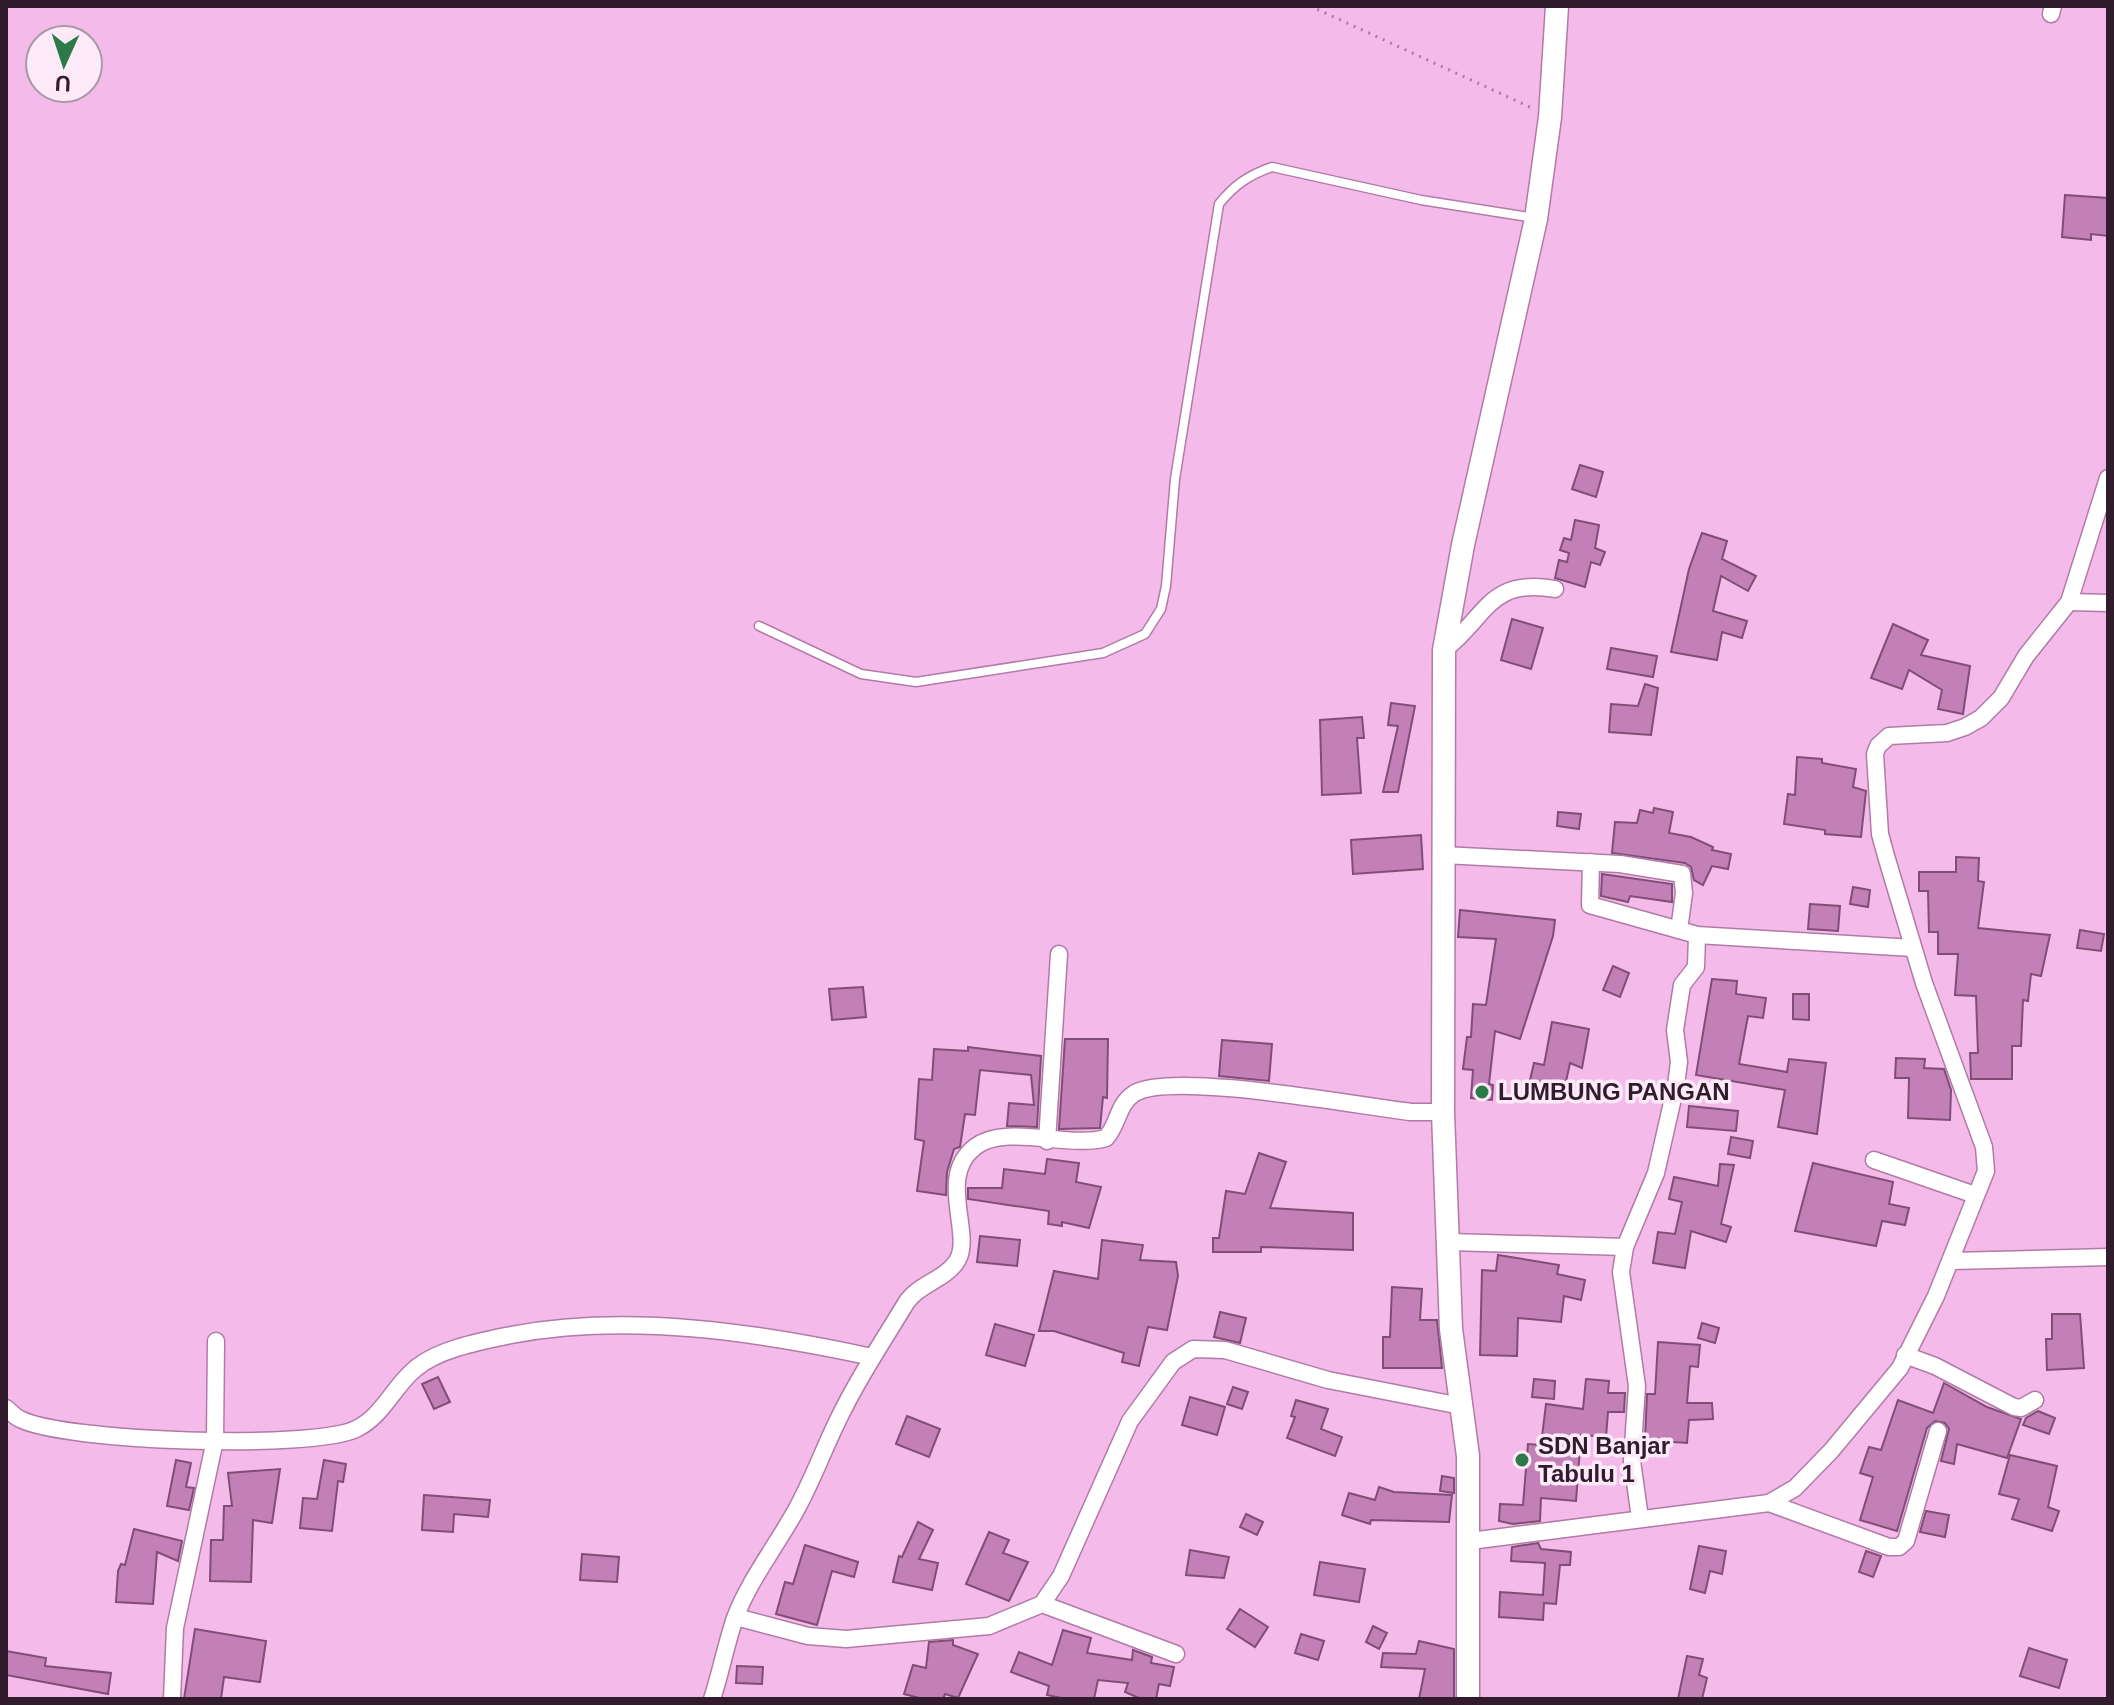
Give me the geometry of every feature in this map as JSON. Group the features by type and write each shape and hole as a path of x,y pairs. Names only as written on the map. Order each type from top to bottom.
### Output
{"street":[{"path":"1468,1699 1468,1456 1451,1329 1443,1112 1444,650 1466,530 1536,219 1550,117 1557,6"},
{"path":"1470,1541 1769,1503 1795,1488 1831,1451 1900,1368 1951,1261 1986,1171 1984,1147 1913,948 1880,834 1874,763 1878,746 1889,736 1947,733 1981,718 2001,698 2026,656 2069,602 2108,478"},
{"path":"1444,650 1462,636 1493,598 1539,586 1555,589"},
{"path":"2069,602 2108,603"},
{"path":"1443,855 1591,862 1682,874 1684,893 1679,930"},
{"path":"1591,862 1592,907 1697,935 1913,948"},
{"path":"1640,1518 1632,1461 1637,1386 1621,1272 1625,1247 1656,1173 1678,1073 1675,1034 1682,985 1696,967 1697,935"},
{"path":"1047,1141 1059,954"},
{"path":"712,1699 736,1617 795,1513 844,1407 872,1357 914,1293 958,1260 961,1250 956,1193 961,1165 974,1147 989,1139 1007,1137 1047,1141 1106,1138 1113,1130 1119,1109 1133,1094 1150,1087 1202,1086 1411,1112 1443,1112"},
{"path":"1874,1160 1975,1195"},
{"path":"1450,1242 1625,1247"},
{"path":"1951,1261 2108,1257"},
{"path":"6,1408 20,1419 45,1426 135,1440 313,1438 354,1430 376,1417 416,1367 429,1360 515,1334 589,1326 699,1330 780,1337 872,1357"},
{"path":"172,1699 175,1628 215,1440 216,1341"},
{"path":"736,1617 808,1636 846,1639 989,1626 1042,1604 1061,1576 1130,1421 1173,1362 1193,1349 1225,1350 1328,1380 1461,1406"},
{"path":"1905,1355 1935,1366 2014,1407 2027,1406 2035,1400"},
{"path":"1769,1503 1889,1547 1903,1546 1938,1431"},
{"path":"1042,1604 1176,1654"}],"lane":[{"path":"759,626 861,674 916,682 1103,653 1145,634 1161,609 1166,586 1175,479 1219,204 1232,187 1252,173 1272,167 1421,200 1536,219"}],"path":[{"path":"1310,6 1550,117"}],"building":[{"path":"2065,195 2108,198 2108,236 2091,234 2091,240 2062,237"},
{"path":"1580,465 1603,472 1596,497 1572,489"},
{"path":"1575,520 1599,525 1595,548 1605,552 1600,565 1591,562 1585,587 1555,578 1559,560 1567,562 1569,553 1560,550 1564,538 1571,540"},
{"path":"1702,533 1727,541 1722,559 1756,576 1748,591 1721,576 1713,611 1747,621 1742,638 1722,632 1717,660 1671,652 1689,569"},
{"path":"1512,619 1543,628 1531,669 1501,660"},
{"path":"1893,624 1928,640 1921,655 1970,666 1963,714 1938,709 1942,690 1909,670 1902,689 1871,678"},
{"path":"1611,648 1657,656 1653,677 1607,669"},
{"path":"1645,684 1658,688 1651,735 1609,732 1611,704 1638,706"},
{"path":"1391,703 1415,706 1398,792 1383,792 1398,726 1388,725"},
{"path":"1362,717 1364,738 1357,738 1361,793 1322,795 1320,720"},
{"path":"1797,757 1822,759 1822,763 1856,769 1853,787 1866,791 1861,837 1825,834 1825,830 1784,824 1788,794 1795,795"},
{"path":"1654,808 1673,812 1669,833 1691,837 1713,847 1712,850 1731,854 1728,869 1712,866 1703,885 1694,880 1691,867 1685,863 1612,853 1615,822 1637,823 1640,810 1653,813"},
{"path":"1558,812 1581,814 1579,829 1557,826"},
{"path":"1421,835 1423,869 1353,874 1351,840"},
{"path":"1956,857 1979,858 1978,881 1984,882 1978,928 2050,935 2041,976 2031,974 2028,1001 2023,1000 2021,1046 2012,1046 2012,1079 1971,1079 1970,1053 1978,1053 1976,996 1955,995 1958,954 1938,954 1938,932 1929,932 1928,891 1919,891 1919,872 1956,872"},
{"path":"1602,874 1672,884 1672,902 1630,896 1628,902 1601,896"},
{"path":"1853,887 1870,890 1868,907 1850,904"},
{"path":"1810,904 1840,906 1838,931 1808,929"},
{"path":"1460,910 1555,920 1553,936 1520,1039 1495,1031 1489,1084 1493,1085 1492,1100 1471,1098 1473,1070 1463,1069 1467,1037 1471,1037 1473,1004 1486,1005 1496,939 1458,937"},
{"path":"2080,930 2104,934 2101,951 2077,948"},
{"path":"1613,966 1629,973 1620,997 1603,990"},
{"path":"1712,979 1737,981 1736,994 1766,998 1763,1018 1748,1016 1739,1064 1787,1072 1789,1059 1826,1063 1817,1134 1778,1127 1785,1090 1696,1075"},
{"path":"863,987 866,1017 832,1020 829,989"},
{"path":"1793,994 1809,994 1809,1020 1793,1019"},
{"path":"1552,1022 1589,1029 1582,1068 1570,1063 1562,1100 1527,1093 1534,1063 1544,1065"},
{"path":"1065,1039 1108,1039 1107,1098 1103,1097 1100,1128 1059,1129"},
{"path":"1222,1040 1272,1044 1269,1081 1219,1076"},
{"path":"968,1047 1041,1056 1037,1127 1007,1126 1009,1103 1034,1105 1031,1075 980,1070 975,1115 965,1114 960,1147 954,1149 947,1172 946,1195 917,1191 924,1141 915,1139 919,1079 932,1080 934,1049 968,1051"},
{"path":"1896,1058 1925,1059 1924,1068 1944,1069 1951,1090 1950,1120 1908,1118 1909,1078 1895,1078"},
{"path":"1689,1106 1738,1111 1736,1131 1687,1127"},
{"path":"1731,1137 1753,1141 1750,1158 1728,1154"},
{"path":"1259,1153 1286,1162 1270,1208 1353,1213 1353,1250 1261,1247 1261,1252 1213,1252 1213,1238 1219,1238 1226,1191 1245,1194"},
{"path":"1047,1159 1079,1163 1076,1182 1101,1187 1089,1228 1062,1222 1062,1226 1048,1224 1049,1211 968,1199 968,1188 1002,1188 1004,1169 1045,1174"},
{"path":"1813,1163 1893,1182 1889,1204 1909,1208 1905,1225 1882,1221 1876,1246 1795,1231"},
{"path":"1720,1164 1734,1165 1721,1224 1731,1227 1726,1242 1691,1231 1685,1268 1653,1263 1658,1232 1675,1234 1682,1202 1669,1199 1674,1177 1718,1186"},
{"path":"980,1236 1020,1240 1017,1266 977,1262"},
{"path":"1102,1240 1143,1245 1140,1260 1176,1262 1178,1276 1167,1330 1148,1327 1139,1366 1122,1362 1124,1353 1054,1331 1039,1331 1054,1271 1098,1279"},
{"path":"1498,1255 1559,1265 1557,1274 1585,1280 1581,1300 1564,1296 1561,1322 1518,1318 1517,1356 1480,1355 1482,1270 1496,1271"},
{"path":"1392,1287 1422,1289 1420,1320 1437,1320 1442,1368 1383,1368 1383,1337 1390,1337"},
{"path":"1220,1312 1246,1318 1240,1343 1214,1337"},
{"path":"2052,1314 2080,1314 2084,1368 2047,1370 2046,1339 2052,1339"},
{"path":"1702,1323 1719,1328 1715,1343 1698,1338"},
{"path":"995,1324 1034,1335 1025,1366 986,1355"},
{"path":"1658,1342 1700,1345 1698,1367 1690,1366 1687,1403 1712,1403 1713,1419 1689,1420 1687,1443 1645,1440 1647,1394 1655,1394"},
{"path":"438,1377 450,1402 434,1409 422,1384"},
{"path":"1534,1379 1555,1381 1554,1399 1532,1397"},
{"path":"1586,1379 1609,1381 1608,1393 1625,1393 1624,1412 1608,1412 1606,1437 1581,1435 1576,1501 1541,1498 1540,1521 1513,1524 1499,1521 1500,1504 1523,1505 1528,1444 1541,1445 1546,1404 1583,1409"},
{"path":"1944,1383 1987,1407 2021,1419 2007,1458 1957,1444 1954,1464 1941,1461 1949,1429 1945,1423 1935,1421 1927,1428 1897,1531 1860,1520 1873,1477 1860,1473 1869,1447 1881,1450 1898,1400 1933,1413"},
{"path":"1233,1387 1248,1392 1242,1409 1227,1404"},
{"path":"1190,1397 1225,1407 1217,1435 1182,1425"},
{"path":"1296,1400 1328,1409 1321,1429 1342,1437 1335,1456 1287,1438 1295,1417 1291,1416"},
{"path":"2038,1411 2055,1418 2049,1434 2023,1425 2026,1418"},
{"path":"907,1416 940,1429 929,1457 896,1444"},
{"path":"2010,1455 2057,1466 2048,1507 2059,1511 2052,1531 2012,1519 2019,1499 1999,1494"},
{"path":"176,1460 191,1463 186,1487 194,1488 189,1510 167,1506"},
{"path":"324,1460 346,1464 343,1482 338,1481 332,1531 300,1528 303,1498 317,1499"},
{"path":"280,1469 272,1523 253,1520 251,1582 210,1581 211,1540 223,1540 224,1506 232,1506 228,1473"},
{"path":"1442,1476 1454,1478 1454,1493 1440,1491"},
{"path":"1379,1487 1394,1492 1452,1495 1449,1522 1371,1520 1370,1524 1342,1515 1349,1493 1375,1500"},
{"path":"424,1495 490,1500 488,1517 454,1514 453,1532 422,1530"},
{"path":"1926,1511 1949,1515 1945,1537 1920,1532"},
{"path":"1246,1514 1263,1522 1257,1535 1240,1527"},
{"path":"918,1522 933,1530 919,1559 938,1563 932,1590 893,1582 899,1556 902,1557"},
{"path":"134,1529 182,1541 178,1561 157,1552 153,1604 116,1602 118,1571 121,1564 125,1565"},
{"path":"989,1532 1009,1540 1003,1553 1028,1562 1009,1601 966,1584"},
{"path":"1538,1543 1541,1549 1571,1552 1570,1565 1560,1565 1556,1604 1544,1603 1543,1620 1499,1617 1500,1592 1543,1595 1545,1563 1511,1561 1512,1547"},
{"path":"805,1545 858,1562 854,1577 832,1571 817,1625 776,1614 785,1582 793,1584"},
{"path":"1699,1546 1726,1551 1722,1574 1710,1571 1705,1593 1690,1589"},
{"path":"1190,1550 1229,1557 1224,1578 1186,1575"},
{"path":"1866,1551 1881,1556 1873,1577 1859,1572"},
{"path":"582,1554 619,1557 617,1582 580,1580"},
{"path":"1320,1562 1365,1569 1359,1602 1314,1595"},
{"path":"1240,1609 1268,1627 1255,1647 1227,1629"},
{"path":"1373,1626 1387,1633 1379,1649 1366,1642"},
{"path":"195,1629 266,1641 260,1682 224,1677 221,1699 184,1699"},
{"path":"1063,1630 1091,1638 1087,1653 1132,1660 1133,1650 1152,1657 1151,1663 1174,1667 1170,1686 1159,1684 1156,1699 1141,1699 1125,1692 1128,1683 1098,1680 1094,1699 1066,1699 1047,1695 1049,1686 1011,1672 1019,1652 1052,1665"},
{"path":"1301,1634 1324,1641 1318,1660 1295,1653"},
{"path":"953,1640 953,1645 978,1654 958,1698 945,1694 943,1699 923,1699 904,1694 913,1665 926,1668 929,1642"},
{"path":"1419,1641 1454,1649 1454,1699 1419,1699 1425,1669 1381,1667 1383,1653 1416,1654"},
{"path":"2029,1648 2067,1660 2059,1688 2020,1676"},
{"path":"6,1651 46,1658 45,1666 111,1673 108,1694 6,1675"},
{"path":"1687,1656 1703,1659 1699,1675 1707,1678 1702,1699 1678,1699"},
{"path":"737,1666 763,1667 762,1684 736,1683"}],"place":[{"name":"LUMBUNG PANGAN","path":"1482,1092"},
{"name":"SDN Banjar Tabulu 1","path":"1522,1460"}]}
